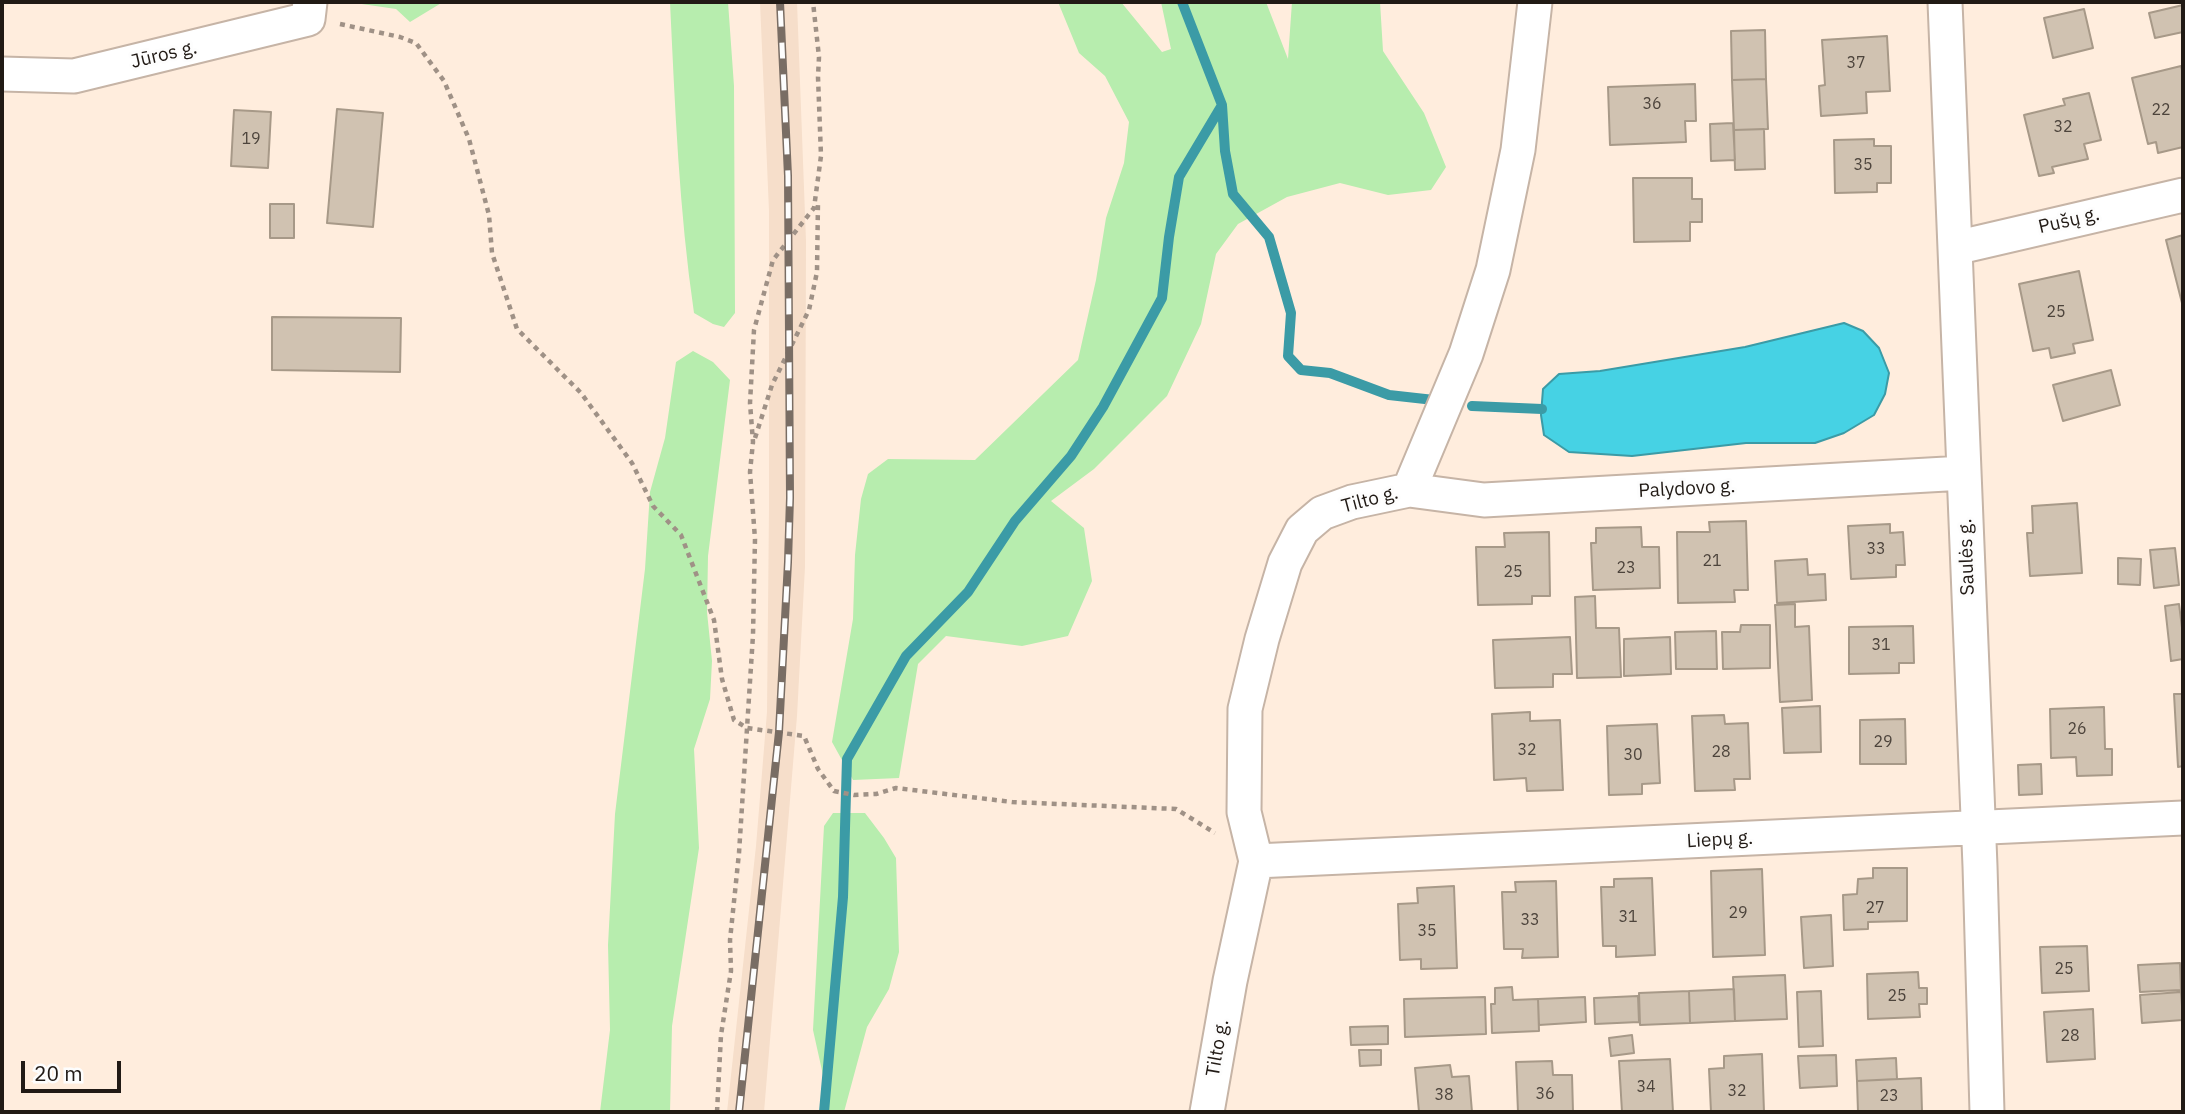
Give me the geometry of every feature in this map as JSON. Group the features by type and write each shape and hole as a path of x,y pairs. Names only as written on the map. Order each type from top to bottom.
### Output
{"street":[{"name":"Tilto g.","path":"1207,1112 1230,981 1256,861 1244,812 1245,709 1262,639 1285,562 1302,530 1322,513 1352,502 1409,490 1466,354 1493,270 1518,150 1535,2"},
{"name":"Saulės g.","path":"1945,2 1987,1112"},
{"name":"Jūros g.","path":"2,74 74,76 309,10"},
{"name":"Pušų g.","path":"1955,248 2183,195"},
{"name":"Palydovo g.","path":"1409,490 1484,500 1964,473"},
{"name":"Liepų g.","path":"1256,861 2183,818"}],"path":[{"path":"717,1112 722,1035 731,971 730,940 739,853 753,635 755,539 750,472 753,442 750,403 754,330 773,260 814,208 818,186 821,156 819,57 813,2"},
{"path":"309,10 416,43 444,81 469,139 489,215 492,253 517,329 581,393 632,463 653,506 681,535 715,620 722,679 734,720 747,728 804,736 818,769 834,791 855,795 896,788 1012,802 1176,809 1256,861"},
{"path":"753,442 772,385 810,310 817,272 818,186"}],"shaded area":[{"path":"760,2 797,2 806,241 805,567 797,716 764,1112 727,1112 756,846 767,712 769,211"}],"green space":[{"path":"348,2 443,2 410,22 396,9"},
{"path":"670,2 728,2 734,86 735,313 724,327 694,313 681,197"},
{"path":"1058,2 1121,2 1162,52 1171,49 1161,2 1266,2 1288,59 1292,2 1380,2 1383,51 1424,113 1446,167 1431,190 1388,195 1340,183 1287,197 1238,224 1216,254 1201,324 1167,396 1094,469 1051,501 1084,528 1092,581 1068,636 1022,646 946,636 918,664 899,778 853,780 832,742 853,619 855,555 861,499 868,474 888,459 975,460 1078,360 1096,280 1106,218 1124,163 1129,122 1105,76 1079,53"},
{"path":"693,351 713,362 730,380 708,556 707,612 712,661 710,699 694,749 699,848 672,1026 670,1112 600,1112 610,1030 608,945 615,814 645,569 650,492 665,438 676,362"},
{"path":"833,813 865,813 896,858 899,952 889,989 867,1027 844,1112 820,1112 823,1075 813,1030 824,826"}],"water":[{"path":"1844,323 1863,331 1879,348 1889,373 1885,394 1874,415 1844,433 1815,443 1746,443 1632,456 1569,452 1544,435 1541,415 1543,389 1559,374 1600,371 1745,347"}],"building":[{"path":"2183,5 2183,32 2155,38 2149,13"},
{"path":"2084,9 2093,48 2053,58 2044,18"},
{"path":"1765,30 1766,79 1732,80 1731,31"},
{"path":"1887,36 1890,91 1866,92 1867,113 1821,116 1819,86 1825,85 1822,40"},
{"path":"2181,66 2183,147 2158,153 2156,142 2148,144 2132,78"},
{"path":"1766,79 1768,129 1734,130 1732,80"},
{"path":"1695,84 1696,121 1685,121 1686,142 1610,145 1608,87"},
{"path":"2089,93 2101,140 2084,144 2088,159 2052,167 2054,173 2039,176 2024,115 2065,105 2063,99"},
{"path":"337,109 383,113 373,227 327,223"},
{"path":"234,110 271,112 268,168 231,166"},
{"path":"1733,123 1735,160 1711,161 1710,124"},
{"path":"1764,129 1765,169 1735,170 1734,130"},
{"path":"1874,139 1874,146 1891,146 1891,183 1877,183 1877,192 1835,193 1834,140"},
{"path":"1633,178 1692,178 1692,199 1702,199 1702,222 1690,222 1690,241 1634,242"},
{"path":"270,204 294,204 294,238 270,238"},
{"path":"2183,235 2183,307 2166,240"},
{"path":"2079,271 2093,340 2073,344 2075,353 2051,358 2049,348 2033,351 2019,284"},
{"path":"272,317 401,318 400,372 272,370"},
{"path":"2111,370 2120,405 2063,421 2053,385"},
{"path":"2077,503 2082,573 2030,576 2027,533 2033,533 2032,506"},
{"path":"1746,521 1748,590 1734,590 1735,602 1678,603 1677,532 1710,532 1709,522"},
{"path":"1890,524 1890,533 1903,532 1905,565 1896,565 1896,577 1851,579 1848,526"},
{"path":"1641,527 1642,547 1659,547 1660,588 1593,590 1591,543 1596,543 1596,528"},
{"path":"1549,532 1550,596 1532,596 1532,604 1478,605 1476,547 1505,547 1504,533"},
{"path":"2175,548 2179,585 2154,588 2150,550"},
{"path":"2118,558 2141,559 2140,585 2118,584"},
{"path":"1807,559 1808,575 1825,574 1826,600 1777,603 1775,561"},
{"path":"1595,596 1596,628 1619,628 1621,677 1577,678 1575,597"},
{"path":"1795,604 1795,627 1809,626 1812,700 1780,702 1775,605"},
{"path":"2179,604 2183,659 2171,661 2165,606"},
{"path":"1741,625 1770,625 1770,668 1723,669 1722,632 1740,632"},
{"path":"1913,626 1914,663 1899,663 1899,673 1849,674 1849,627"},
{"path":"1716,631 1717,669 1676,669 1675,632"},
{"path":"1570,637 1572,674 1553,674 1553,687 1495,688 1493,640"},
{"path":"1670,637 1671,674 1624,676 1624,639"},
{"path":"2174,694 2183,694 2183,766 2178,767"},
{"path":"1820,706 1821,752 1784,753 1782,708"},
{"path":"2104,707 2105,749 2112,749 2112,775 2077,776 2076,757 2051,758 2050,709"},
{"path":"1530,712 1530,721 1560,720 1563,790 1527,791 1526,778 1494,780 1492,714"},
{"path":"1724,715 1725,724 1748,723 1750,779 1734,779 1735,790 1695,791 1692,716"},
{"path":"1905,719 1906,764 1860,764 1860,720"},
{"path":"1657,724 1660,783 1642,784 1642,794 1609,795 1607,726"},
{"path":"2041,764 2042,794 2019,795 2018,765"},
{"path":"1873,868 1907,868 1907,921 1868,922 1868,929 1844,930 1843,895 1857,894 1858,879 1873,878"},
{"path":"1762,869 1765,955 1713,957 1711,871"},
{"path":"1652,878 1655,955 1616,957 1616,946 1603,946 1601,887 1614,887 1614,879"},
{"path":"1556,881 1558,957 1522,958 1523,949 1504,949 1502,892 1516,892 1515,882"},
{"path":"1454,886 1457,968 1421,969 1421,959 1400,960 1398,904 1418,903 1417,888"},
{"path":"1831,915 1833,966 1804,968 1801,917"},
{"path":"2087,946 2089,991 2042,993 2040,947"},
{"path":"2180,963 2181,990 2140,992 2138,965"},
{"path":"1918,972 1919,988 1927,988 1927,1004 1919,1004 1920,1017 1868,1019 1867,974"},
{"path":"1785,975 1787,1019 1735,1021 1733,977"},
{"path":"1512,987 1513,1000 1538,999 1539,1031 1492,1033 1491,1004 1495,1004 1495,988"},
{"path":"1734,989 1735,1021 1690,1023 1689,991"},
{"path":"1689,991 1690,1023 1640,1025 1639,993"},
{"path":"1821,991 1823,1046 1799,1047 1797,992"},
{"path":"2181,992 2183,1020 2142,1023 2140,995"},
{"path":"1638,996 1639,1022 1595,1024 1594,998"},
{"path":"1485,997 1486,1034 1405,1037 1404,999"},
{"path":"1585,997 1586,1022 1539,1025 1538,999"},
{"path":"2093,1009 2095,1059 2047,1062 2044,1012"},
{"path":"1388,1026 1388,1044 1351,1045 1350,1027"},
{"path":"1632,1035 1634,1053 1611,1056 1609,1038"},
{"path":"1359,1050 1381,1050 1381,1065 1360,1066"},
{"path":"1762,1054 1764,1112 1711,1112 1709,1069 1724,1068 1724,1056"},
{"path":"1836,1055 1837,1086 1800,1088 1798,1056"},
{"path":"1896,1058 1897,1079 1857,1081 1856,1060"},
{"path":"1670,1059 1673,1112 1622,1112 1619,1061"},
{"path":"1552,1061 1553,1075 1572,1075 1573,1112 1518,1112 1516,1062"},
{"path":"1450,1065 1452,1077 1469,1076 1472,1112 1419,1112 1415,1068"},
{"path":"1921,1078 1922,1112 1858,1112 1857,1081"}],"waterway":[{"path":"1182,2 1222,105 1225,151 1233,194 1269,237 1291,313 1288,356 1301,370 1330,373 1389,395 1434,400"},
{"path":"824,1112 843,897 847,759 906,656 968,592 1015,521 1071,456 1103,407 1162,298 1179,177 1222,105"},
{"path":"1472,406 1542,409"}],"railway":[{"path":"739,1112 779,732 788,562 788,176 780,2"}]}
